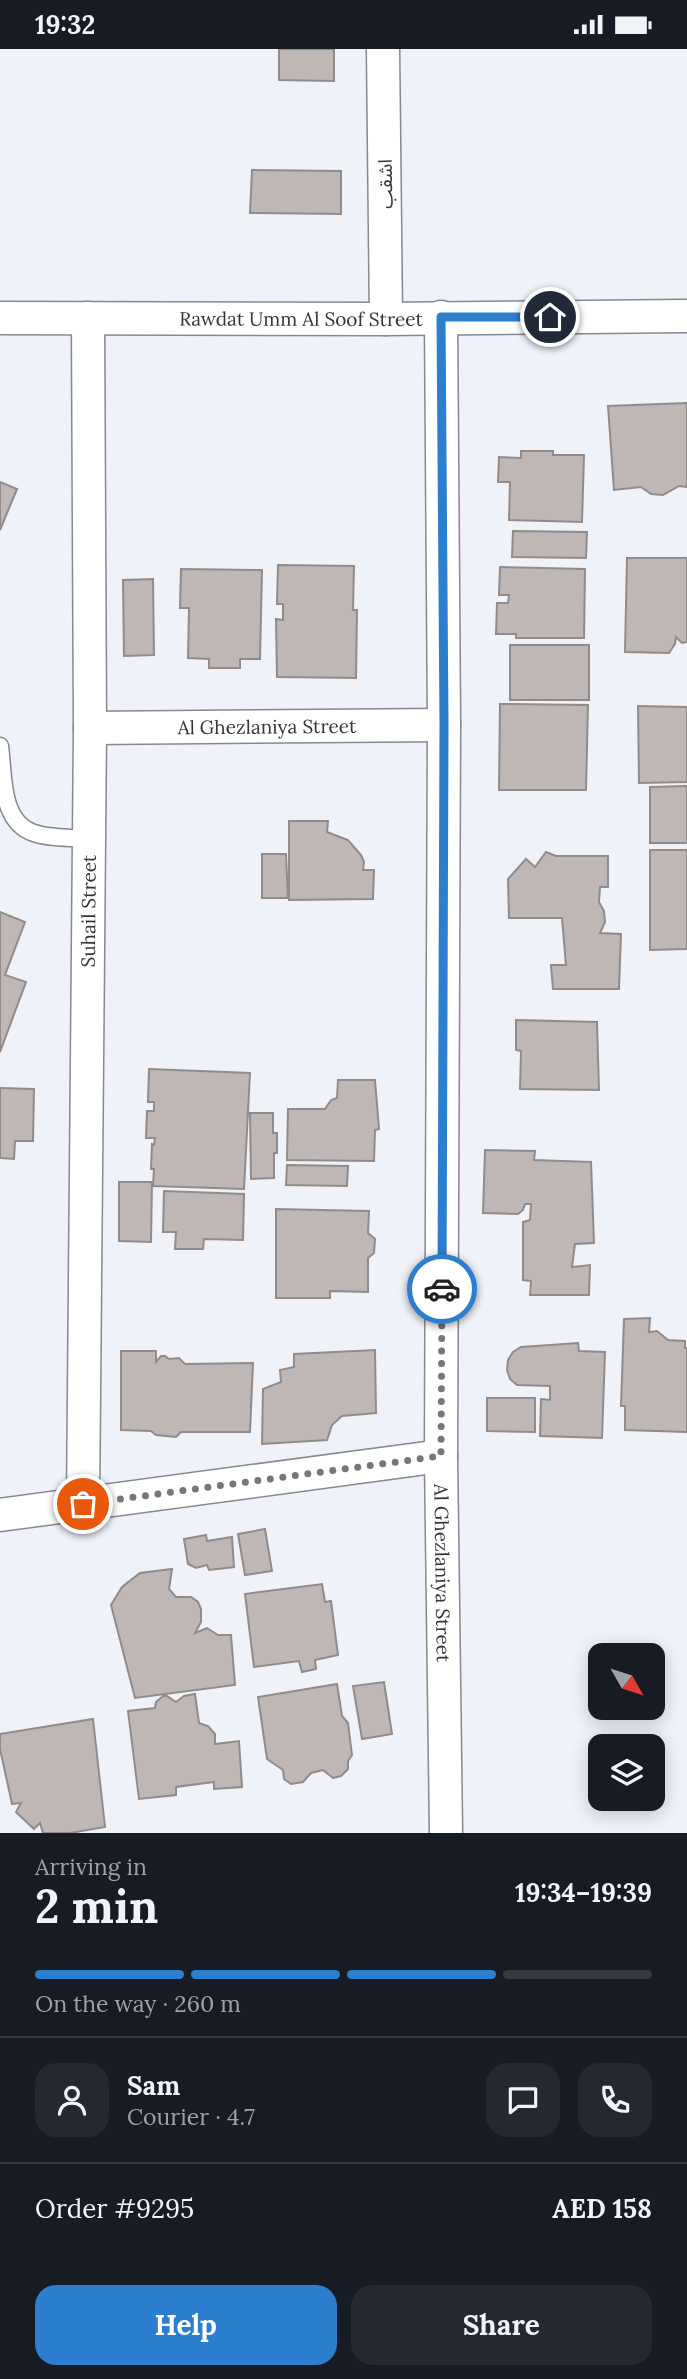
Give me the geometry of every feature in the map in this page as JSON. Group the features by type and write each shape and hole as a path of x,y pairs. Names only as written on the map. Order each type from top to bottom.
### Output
{"street":[{"name":"اشقب","path":"383,49 386,319"},
{"name":"Rawdat Umm Al Soof Street","path":"0,318 386,319 687,316"},
{"name":"Al Ghezlaniya Street","path":"441,317 444,725 441,1456 446,1833"},
{"name":"Suhail Street","path":"83,1504 90,728 88,318"},
{"name":"Al Ghezlaniya Street","path":"90,728 444,725"},
{"path":"0,1515 441,1456"}],"lane":[{"path":"0,747 8,810 19,825 35,834 89,839"}],"building":[{"path":"279,49 334,49 334,81 279,80"},
{"path":"252,170 341,171 341,214 250,213"},
{"path":"687,403 687,487 679,486 663,495 651,494 641,487 614,490 608,406"},
{"path":"521,451 584,455 582,522 509,520 510,482 498,482 499,457 521,458"},
{"path":"0,482 17,489 0,530"},
{"path":"513,531 587,532 586,558 512,557"},
{"path":"627,558 687,558 687,642 682,643 676,637 669,653 625,652"},
{"path":"278,565 354,566 353,610 357,610 356,678 277,677 276,619 283,620 283,604 277,604"},
{"path":"500,567 585,569 584,638 516,638 516,634 496,634 497,603 508,603 509,595 499,595"},
{"path":"181,569 262,570 260,659 240,659 240,668 209,668 209,659 188,658 189,608 180,608"},
{"path":"153,579 154,655 124,656 123,580"},
{"path":"510,645 589,645 589,700 510,700"},
{"path":"500,704 588,705 586,790 499,790"},
{"path":"638,706 687,707 687,782 639,783"},
{"path":"687,786 687,843 650,843 650,787"},
{"path":"289,821 328,821 327,832 348,840 361,855 363,870 374,870 373,899 289,900"},
{"path":"650,850 687,850 687,949 650,950"},
{"path":"546,852 556,856 608,856 608,887 600,887 599,902 604,911 605,922 600,933 621,934 619,989 553,989 551,965 566,965 562,918 509,918 508,879 526,859 535,867"},
{"path":"262,854 286,854 288,898 262,898"},
{"path":"0,912 25,922 5,975 26,982 0,1052"},
{"path":"516,1020 597,1022 599,1090 520,1089 521,1051 516,1050"},
{"path":"149,1069 250,1073 244,1189 153,1186 152,1144 154,1145 155,1138 146,1138 147,1111 154,1111 154,1102 148,1102"},
{"path":"338,1080 375,1080 379,1129 375,1130 374,1161 287,1160 288,1109 325,1109 331,1100 337,1098"},
{"path":"0,1088 34,1089 33,1141 15,1141 14,1159 0,1158"},
{"path":"250,1113 273,1113 273,1133 277,1133 274,1178 251,1179"},
{"path":"485,1150 535,1151 534,1160 591,1162 594,1243 575,1244 572,1267 590,1265 589,1295 530,1295 531,1281 523,1280 523,1222 530,1220 531,1204 525,1204 518,1214 483,1213"},
{"path":"287,1165 348,1166 347,1186 286,1185"},
{"path":"119,1182 152,1182 151,1242 119,1241"},
{"path":"164,1191 244,1194 243,1240 204,1239 203,1249 175,1249 176,1232 163,1232"},
{"path":"276,1209 369,1211 368,1233 375,1239 374,1253 368,1258 368,1292 330,1291 330,1298 276,1298"},
{"path":"650,1318 649,1332 657,1331 668,1340 685,1341 687,1432 625,1430 625,1406 621,1406 624,1319"},
{"path":"578,1343 579,1351 605,1352 602,1438 540,1436 541,1399 550,1400 550,1386 517,1385 510,1379 508,1360 513,1352 521,1347"},
{"path":"375,1350 376,1413 342,1416 332,1425 327,1440 262,1444 263,1389 281,1382 280,1370 294,1367 294,1354"},
{"path":"121,1351 156,1351 156,1362 161,1356 165,1356 169,1359 179,1358 185,1364 253,1363 250,1432 181,1432 176,1437 156,1435 151,1431 121,1430"},
{"path":"487,1398 535,1398 535,1432 487,1431"},
{"path":"265,1529 272,1571 245,1575 238,1534"},
{"path":"206,1535 207,1541 232,1537 234,1567 209,1570 207,1565 196,1568 188,1564 184,1539"},
{"path":"172,1569 169,1589 176,1597 191,1597 198,1602 201,1609 201,1622 195,1633 207,1628 218,1635 231,1635 235,1685 135,1698 111,1605 122,1587 140,1573"},
{"path":"322,1584 325,1602 331,1601 338,1655 315,1660 316,1669 302,1672 299,1661 254,1667 245,1594"},
{"path":"384,1682 392,1734 362,1739 353,1686"},
{"path":"337,1684 342,1716 348,1723 352,1755 348,1761 348,1769 341,1776 333,1778 323,1770 311,1773 303,1782 291,1784 284,1779 283,1770 267,1759 258,1697"},
{"path":"195,1694 199,1723 208,1726 215,1734 215,1744 239,1741 242,1787 214,1789 214,1782 176,1787 176,1795 139,1799 128,1711 155,1708 156,1702 163,1696 176,1702 184,1696"},
{"path":"93,1719 105,1827 70,1833 43,1833 40,1823 34,1829 16,1812 21,1803 12,1804 0,1749 0,1734"}],"way so far":[{"path":"83,1504 441,1456 442,1289"}],"route":[{"path":"442,1289 444,725 441,317 550,317"}]}
